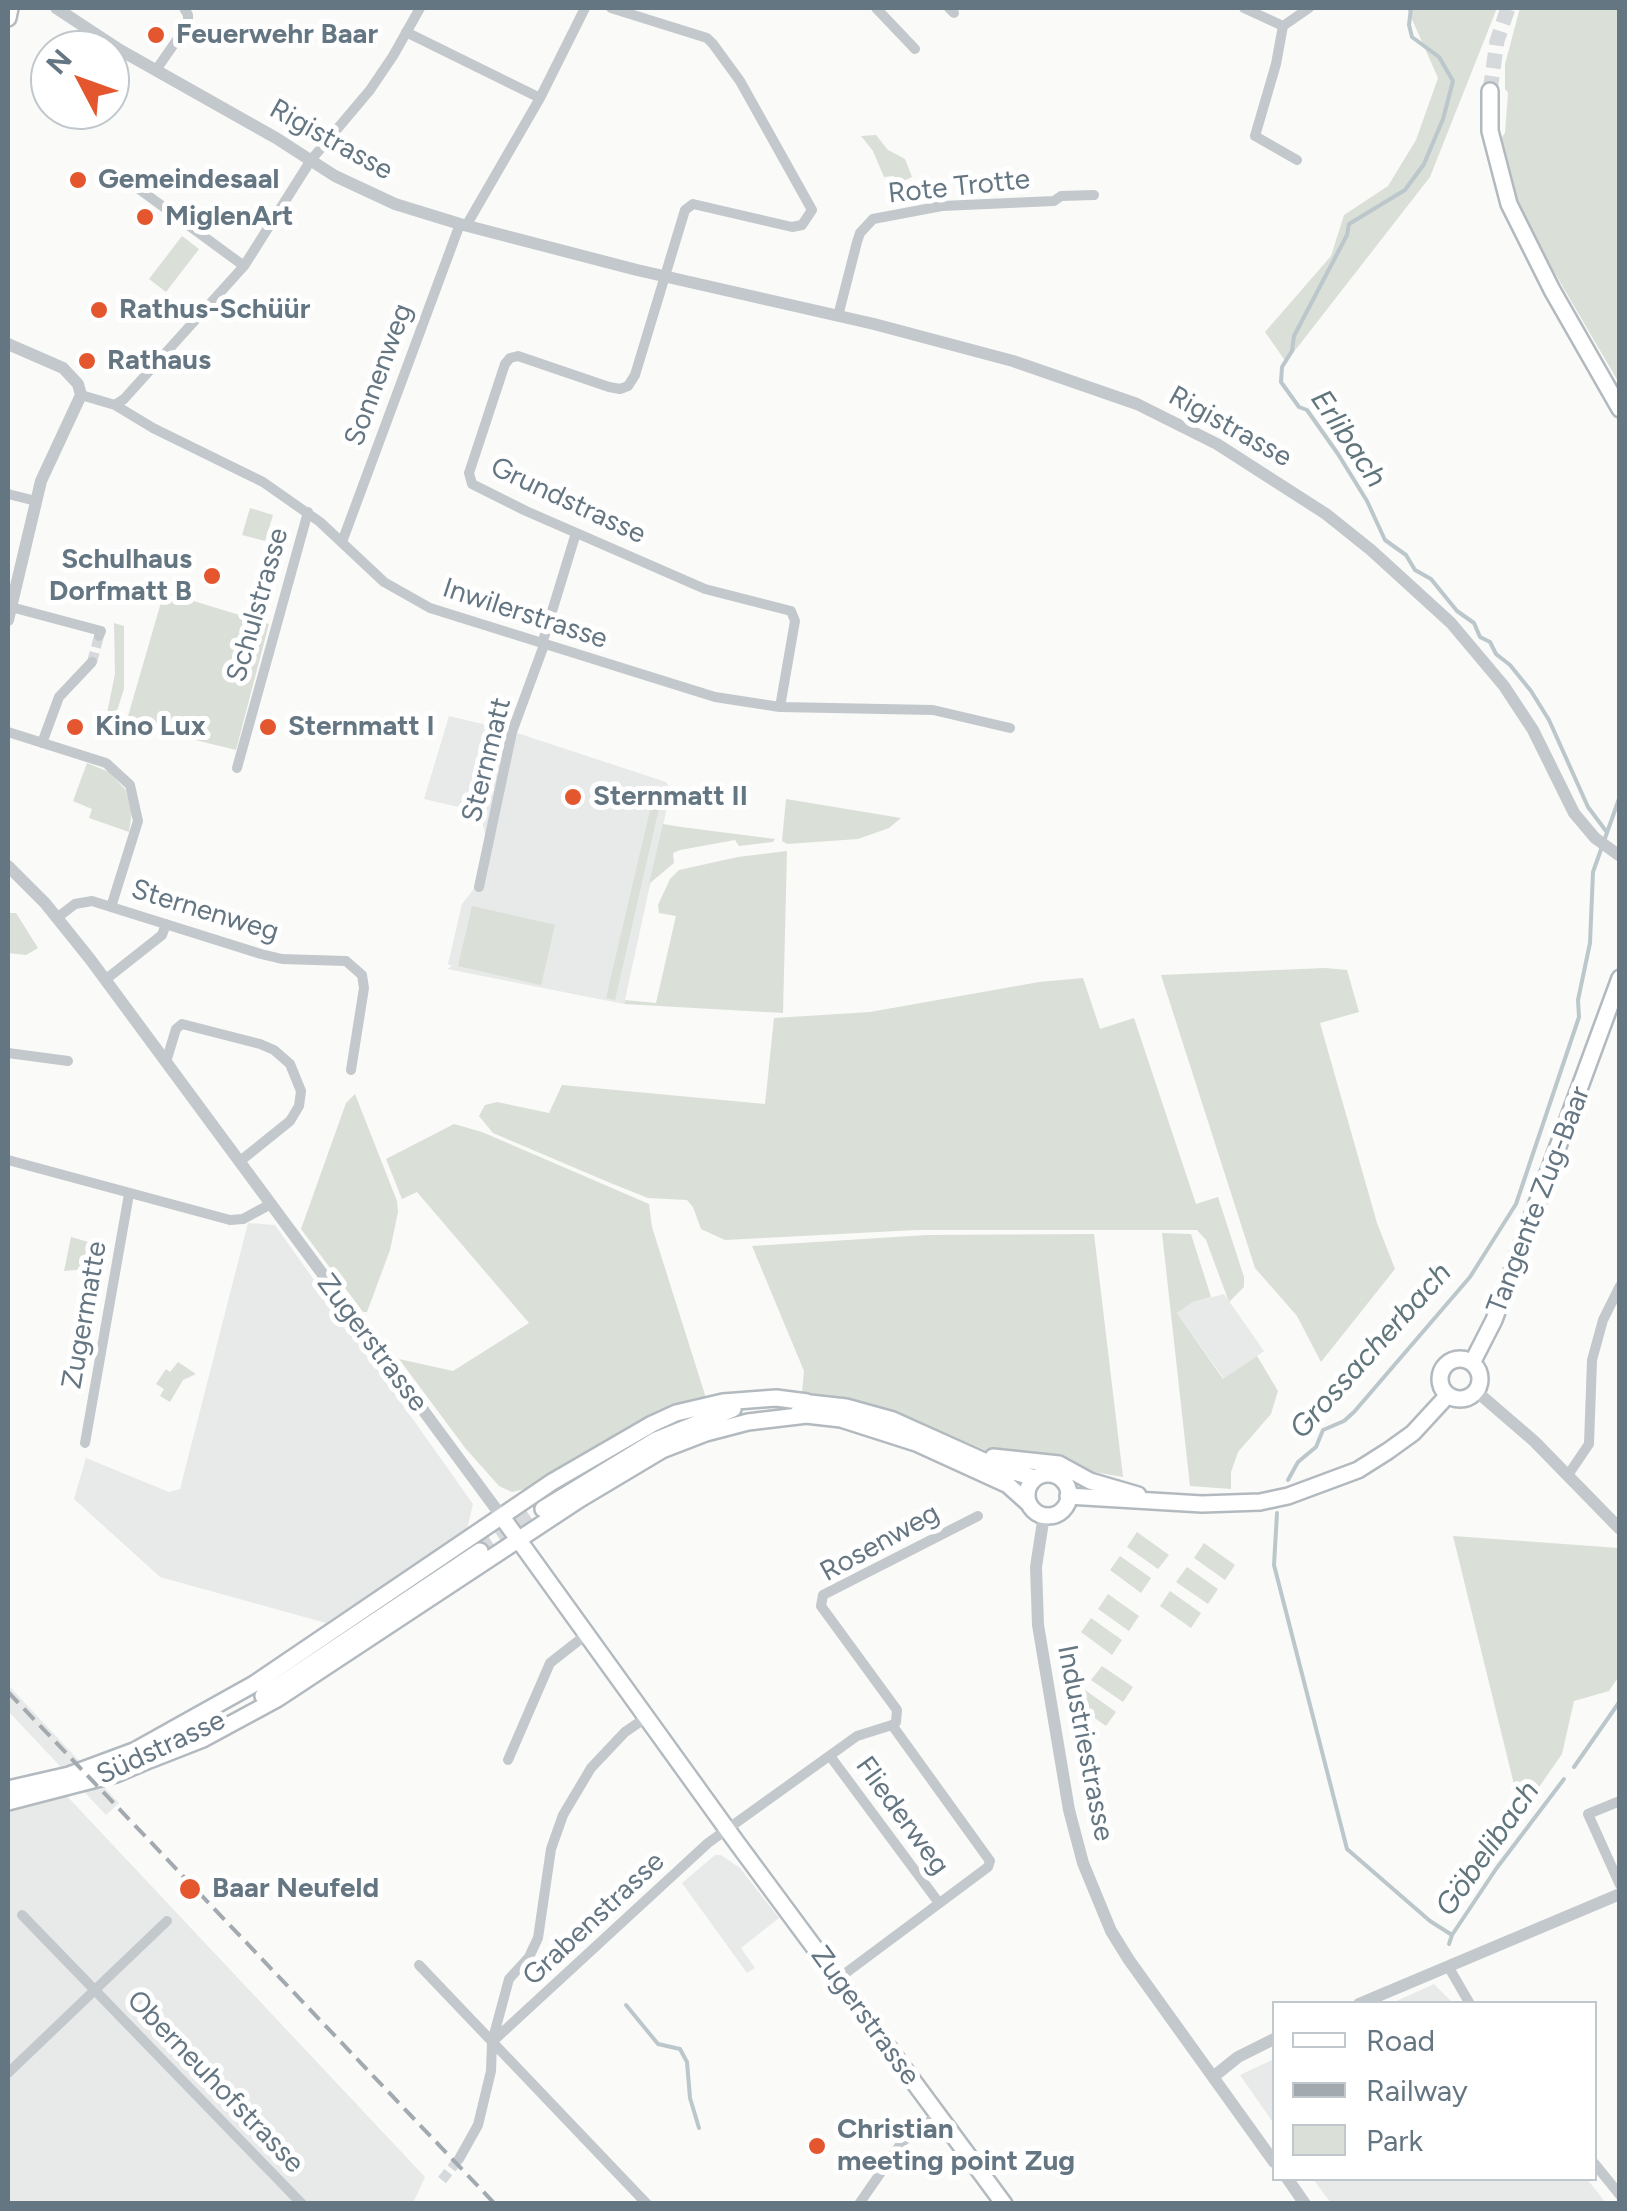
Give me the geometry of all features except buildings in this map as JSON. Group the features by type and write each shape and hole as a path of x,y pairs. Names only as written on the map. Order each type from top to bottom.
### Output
{"main road":[{"path":"8,18 10,8"},
{"path":"1490,90 1492,142 1509,204 1552,290 1620,409"},
{"name":"Tangente Zug-Baar","path":"1472,1363 1494,1320 1620,978"},
{"path":"1461,1359 1472,1363 1480,1376 1476,1392 1463,1399 1448,1395 1440,1381 1446,1365 1461,1359"},
{"path":"1068,1496 1237,1504 1281,1498 1344,1476 1388,1451 1413,1433 1448,1395"},
{"path":"134,1751 254,1684 602,1450 697,1406 750,1400 870,1413 958,1447 1010,1462 1059,1464 1082,1478 1135,1493 1150,1502"},
{"path":"152,1760 203,1739 277,1699 662,1450 706,1433 807,1408"},
{"path":"543,1509 624,1457 684,1427 807,1408 916,1443 1008,1485 1034,1511 1044,1515 1060,1512 1068,1496 1065,1483 1058,1476 1035,1478 1000,1468 958,1447"},
{"path":"1028,1503 1027,1492 1035,1478"},
{"name":"Zugerstrasse","path":"502,1517 1004,2204"},
{"name":"Südstrasse","path":"8,1802 65,1789 152,1760 226,1720 480,1551"},
{"name":"Südstrasse","path":"8,1789 69,1774 134,1751 202,1723 302,1668"}],"street":[{"name":"Rigistrasse","path":"56,8 363,191 463,225 1013,361 1097,389 1178,423 1290,490 1371,550 1427,600 1483,659 1533,730 1574,813 1595,838 1615,853"},
{"path":"156,70 188,24 184,8"},
{"path":"115,404 124,400 244,266 311,160 370,90 420,8"},
{"name":"Sonnenweg","path":"342,542 463,225 540,98 584,8"},
{"path":"611,8 706,38 740,80 812,210 802,225 792,227 693,204 685,210 664,275"},
{"path":"876,8 914,49"},
{"path":"1244,8 1284,26"},
{"path":"1297,160 1254,136 1284,26 1309,8"},
{"path":"406,32 540,98"},
{"path":"139,188 244,266"},
{"name":"Rote Trotte","path":"838,316 856,242 873,219 942,206 1054,201 1061,196 1094,194"},
{"name":"Grundstrasse","path":"664,275 635,375 628,386 608,387 518,356 505,364 469,473 472,484 576,534 705,589 790,611 795,620 780,706"},
{"path":"8,344 62,368 78,384 81,395 48,463 9,614 100,634"},
{"name":"Inwilerstrasse","path":"81,395 115,404 152,428 263,482 308,512 398,592 430,608 715,696 780,706 933,710 1010,728"},
{"path":"8,494 36,501"},
{"name":"Schulstrasse","path":"236,768 308,512"},
{"name":"Sternmatt","path":"480,888 512,732 576,534"},
{"path":"42,743 59,697 92,662"},
{"path":"8,732 106,763 130,785 138,820 111,907"},
{"name":"Zugerstrasse","path":"10,875 58,917 502,1517"},
{"name":"Sternenweg","path":"58,917 84,900 260,954 346,961 362,976 364,988 351,1070"},
{"path":"105,980 162,935 166,924"},
{"path":"166,1062 176,1029 182,1024 260,1044 290,1064 301,1091 300,1106 290,1121 240,1162"},
{"path":"8,1054 68,1061"},
{"path":"8,1160 230,1220 243,1219 269,1205"},
{"name":"Zugermatte","path":"84,1444 129,1194"},
{"path":"1568,1475 1589,1444 1592,1360 1603,1320 1620,1286"},
{"path":"1476,1392 1534,1441 1620,1529"},
{"name":"Industriestrasse","path":"1044,1515 1035,1597 1074,1838 1111,1931 1272,2159"},
{"name":"Rosenweg","path":"938,1903 988,1867 990,1861 892,1726 897,1710 821,1606 823,1595 978,1516"},
{"path":"508,1760 550,1664 587,1634"},
{"path":"459,2159 478,2124 491,2071 492,2042 509,1979 529,1956 538,1938 551,1849 563,1815 591,1768 625,1732 647,1717"},
{"path":"727,1828 858,1736 892,1726"},
{"name":"Fliederweg","path":"830,1756 938,1903"},
{"path":"1620,1801 1588,1814 1620,1885"},
{"name":"Grabenstrasse","path":"492,2042 727,1828"},
{"path":"1366,2001 1620,1894"},
{"path":"840,1978 938,1903"},
{"name":"Oberneuhofstrasse","path":"22,1915 302,2204"},
{"name":"Oberneuhofstrasse","path":"8,2073 168,1921"},
{"path":"419,1964 647,2204"},
{"path":"1448,1966 1468,2001"},
{"path":"1213,2076 1272,2039"},
{"path":"858,2204 902,2142 938,2115"},
{"path":"1597,2166 1620,2195"},
{"path":"1289,2181 1305,2204"}],"shaded area":[{"path":"449,716 508,730 666,782 671,789 624,1004 447,969 452,966 448,964 462,904 476,886 486,838 480,812 424,799"},
{"path":"248,1223 275,1225 473,1504 467,1530 326,1623 160,1577 74,1499 86,1458 169,1492 180,1489"},
{"path":"1224,1294 1264,1351 1224,1379 1177,1313 1193,1302"},
{"path":"8,1685 119,1803 106,1815 8,1711"},
{"path":"64,1793 425,2177 413,2203 8,2203 8,1807"},
{"path":"715,1855 740,1868 779,1918 741,1948 755,1968 747,1973 682,1883"},
{"path":"1434,1984 1451,2001 1396,2001"},
{"path":"1272,2060 1272,2121 1240,2075"},
{"path":"1314,2181 1589,2181 1606,2203 1331,2203"}],"green space":[{"path":"1407,8 1497,8 1430,177 1286,362 1265,332 1331,256 1344,215 1388,186 1416,140 1438,78"},
{"path":"1520,8 1619,8 1619,383 1518,201 1500,140 1505,133 1508,93 1505,64"},
{"path":"876,135 888,150 905,159 912,177 903,181 884,177 873,151 861,136"},
{"path":"182,236 199,249 166,292 149,279"},
{"path":"250,508 273,515 265,541 242,535"},
{"path":"164,592 269,624 236,750 126,723"},
{"path":"114,623 124,626 124,689 114,720 106,718 115,674"},
{"path":"87,763 109,772 125,789 132,811 129,832 89,818 92,809 73,801"},
{"path":"654,793 662,795 615,1000 606,998"},
{"path":"786,799 901,818 889,828 858,839 787,844 782,841"},
{"path":"663,824 775,839 739,846 735,840 680,850 673,853 674,863 649,884"},
{"path":"787,851 783,1013 624,1004 625,1000 656,1003 676,916 659,913 658,905 670,879 679,870"},
{"path":"472,906 555,925 541,985 458,966"},
{"path":"8,913 16,913 38,948 26,955 8,953"},
{"path":"1347,970 1359,1012 1320,1023 1377,1223 1395,1269 1321,1362 1297,1316 1255,1268 1161,975"},
{"path":"1083,978 1100,1029 1134,1018 1196,1204 1218,1197 1244,1277 1244,1287 1229,1302 1206,1240 1197,1230 916,1230 725,1240 701,1229 687,1200 648,1198 608,1182 493,1133 479,1116 485,1105 497,1102 549,1113 562,1085 765,1104 774,1018 870,1012"},
{"path":"355,1094 398,1212 390,1250 367,1312 363,1312 301,1229 346,1103"},
{"path":"454,1124 482,1132 649,1204 652,1227 706,1398 645,1419 530,1488 512,1492 499,1486 466,1449 399,1359 453,1371 529,1323 417,1192 402,1199 386,1159"},
{"path":"1162,1233 1191,1234 1211,1297 1193,1302 1177,1313 1223,1379 1257,1356 1278,1391 1271,1414 1238,1452 1231,1472 1231,1489 1190,1486"},
{"path":"1094,1234 1123,1477 1088,1471 1058,1460 992,1453 901,1414 802,1393 804,1371 752,1246 927,1235"},
{"path":"71,1237 102,1246 98,1262 87,1264 87,1269 64,1271"},
{"path":"178,1362 196,1374 183,1380 170,1402 160,1396 164,1389 156,1384 166,1369 170,1372"},
{"path":"1137,1532 1169,1555 1158,1569 1127,1547"},
{"path":"1453,1536 1619,1548 1619,1676 1609,1691 1574,1701 1562,1754 1521,1813"},
{"path":"1204,1543 1235,1565 1225,1580 1194,1558"},
{"path":"1120,1556 1151,1578 1141,1593 1110,1570"},
{"path":"1187,1567 1218,1589 1208,1604 1176,1582"},
{"path":"1170,1591 1201,1613 1191,1628 1160,1606"},
{"path":"1108,1594 1139,1616 1129,1631 1098,1609"},
{"path":"1091,1618 1122,1640 1112,1655 1081,1632"},
{"path":"1102,1666 1133,1687 1123,1702 1091,1680"},
{"path":"1085,1690 1116,1712 1106,1726 1075,1704"}],"waterway":[{"name":"Erlibach","path":"1411,8 1412,37 1439,57 1453,81 1443,119 1424,164 1405,190 1349,224 1347,235 1294,336 1292,351 1282,367 1281,382 1299,407 1307,410 1338,454 1385,540 1406,555 1415,570 1431,579 1457,611 1474,623 1480,637 1490,642 1496,654 1531,691 1549,720 1588,807 1606,831"},
{"name":"Grossacherbach","path":"1288,1480 1298,1462 1316,1447 1323,1430 1354,1412 1470,1277 1516,1204 1579,1017 1578,1000 1590,943 1593,872 1620,796"},
{"name":"Grossacherbach","path":"1277,1513 1274,1565 1347,1849 1430,1921 1452,1935"},
{"name":"Göbelibach","path":"1574,1767 1620,1701"},
{"name":"Göbelibach","path":"1449,1944 1496,1869 1564,1779"},
{"path":"626,2005 658,2044 680,2049 687,2062 690,2098 699,2128"}],"tunnel":[{"path":"1490,91 1497,41 1508,8"},
{"path":"92,662 99,636"},
{"path":"480,1551 543,1509"},
{"path":"442,2180 459,2159"}],"railway":[{"path":"8,1692 495,2204"}],"place":[{"name":"Feuerwehr Baar","path":"156,35"},
{"name":"Gemeindesaal","path":"78,180"},
{"name":"MiglenArt","path":"145,217"},
{"name":"Rathus-Schüür","path":"99,310"},
{"name":"Rathaus","path":"87,361"},
{"name":"Schulhaus Dorfmatt B","path":"212,576"},
{"name":"Kino Lux","path":"75,727"},
{"name":"Sternmatt I","path":"268,727"},
{"name":"Sternmatt II","path":"573,797"},
{"name":"Baar Neufeld","path":"190,1889"},
{"name":"Christian meeting point Zug","path":"817,2146"}]}
